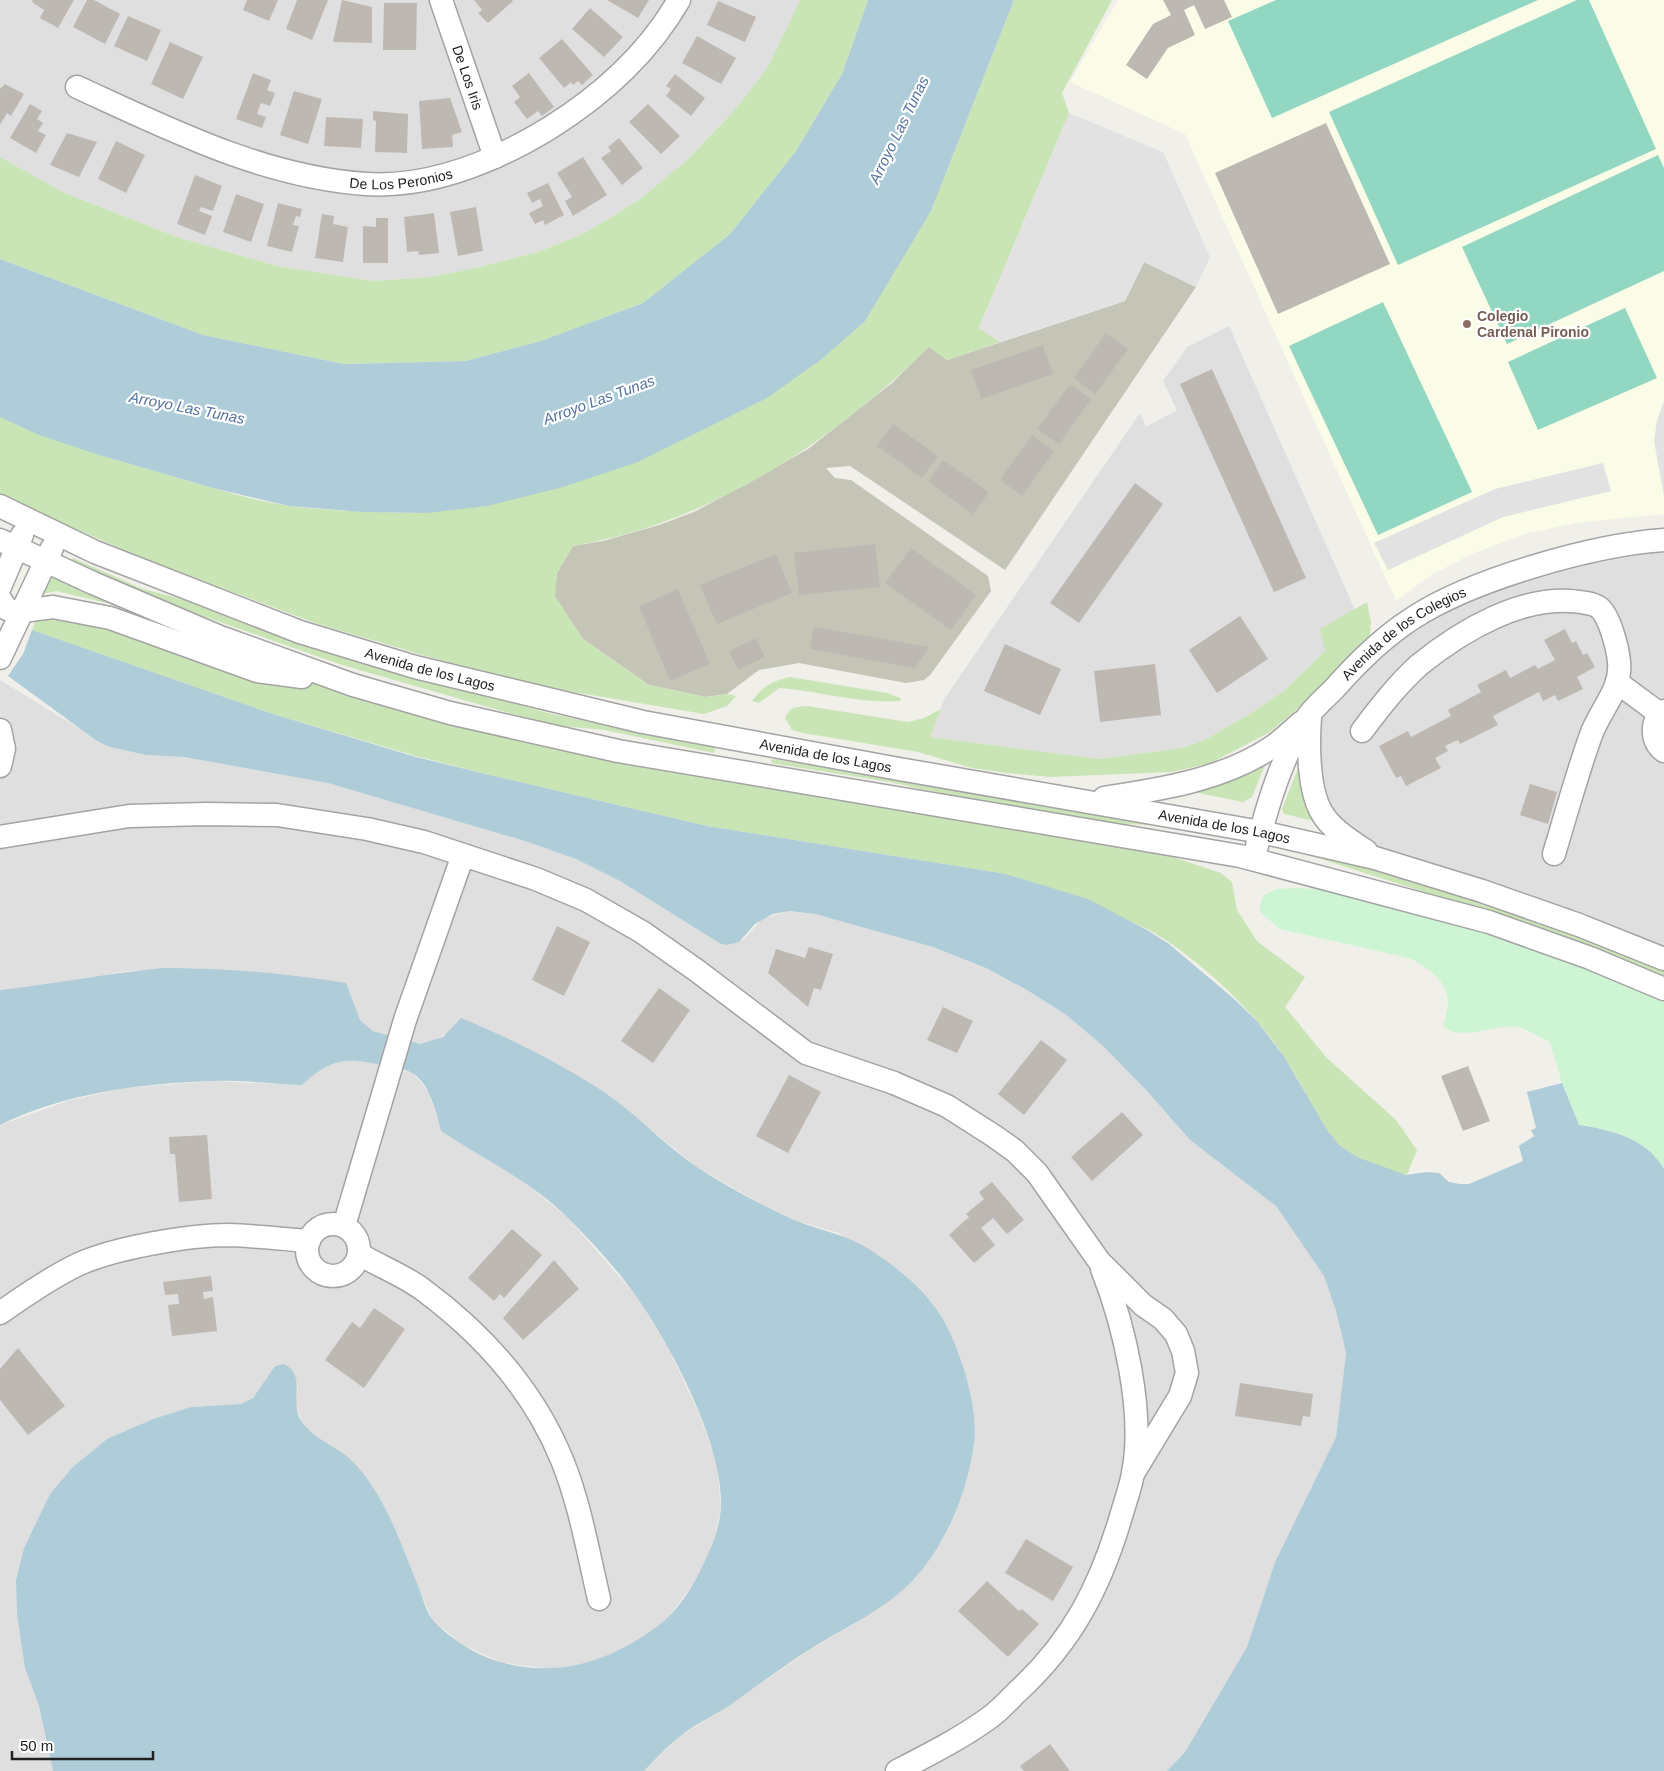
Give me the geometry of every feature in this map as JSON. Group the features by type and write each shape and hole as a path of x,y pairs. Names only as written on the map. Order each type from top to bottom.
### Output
{"street":[{"name":"De Los Iris","path":"441,0 495,157"},
{"name":"De Los Peronios","path":"77,87 195,140 283,170 367,184 407,182 453,172 495,157 575,112 618,77 651,42 679,0"},
{"name":"Avenida de los Lagos","path":"0,506 95,552 300,632 454,677 643,722 1261,832 1375,858 1482,891 1579,925 1664,959"},
{"path":"0,587 8,544 29,520"},
{"path":"0,658 58,534"},
{"name":"Avenida de los Colegios","path":"1254,860 1277,781 1308,716 1349,672 1395,630 1414,617 1450,598 1538,565 1596,550 1644,541 1664,540"},
{"name":"Avenida de los Lagos","path":"8,544 220,637 352,685 450,713 618,751 803,784 1117,834 1254,860 1488,922 1590,958 1664,989"},
{"path":"0,599 7,610 15,612 18,619"},
{"path":"1362,731 1394,688 1420,664 1495,616 1523,606 1550,600 1589,603 1598,607 1604,613 1619,663 1618,683 1592,733 1554,854"},
{"path":"18,619 53,607 77,610 110,618 258,671 352,685"},
{"path":"1618,683 1662,713 1654,728 1654,736 1656,743 1664,751"},
{"path":"1085,801 1161,789 1236,766 1272,747 1308,716"},
{"path":"1308,716 1310,776 1322,813 1342,835 1375,858"},
{"path":"0,730 4,749 0,766"},
{"path":"0,837 129,816 277,815 367,829 424,842 536,879 586,900 642,932 806,1053 894,1083 947,1106 1015,1151 1037,1173 1098,1261 1143,1305 1163,1320 1176,1334 1183,1351 1187,1373 1180,1396 1134,1472"},
{"path":"344,1226 382,1092 405,1020 463,855"},
{"path":"327,1225 344,1226 356,1238 359,1254 356,1263 343,1274 326,1274 312,1265 308,1258 309,1241 319,1228 327,1225"},
{"path":"0,1313 26,1295 77,1265 111,1252 183,1240 228,1235 309,1241"},
{"path":"359,1254 420,1288 460,1319 501,1359 520,1383 545,1423 562,1461 578,1506 600,1599"},
{"path":"897,1771 935,1751 990,1717 1056,1652 1079,1618 1097,1585 1110,1552 1134,1472 1136,1431 1129,1357 1118,1316 1098,1261"},
{"path":"1118,1316 1123,1310 1143,1305"},
{"path":"1133,1400 1141,1414 1152,1420 1165,1420"}],"shaded area":[{"path":"0,0 800,0 768,67 732,113 686,161 639,200 585,233 538,252 431,277 373,281 277,266 177,237 65,193 0,157"},
{"name":"Colegio Cardenal Pironio","path":"1118,0 1664,0 1664,514 1576,523 1525,534 1474,553 1431,575 1396,601 1185,134 1070,82"},
{"path":"1069,113 1163,152 1210,257 1196,287 1144,262 1125,301 1000,342 979,328"},
{"path":"1144,262 1196,287 1005,570 850,466 826,468 835,478 851,480 988,576 991,591 930,675 924,680 906,683 799,663 759,670 727,694 706,697 649,685 583,639 554,596 557,573 573,546 603,541 659,525 694,512 737,489 808,449 892,383 929,346 947,360 1125,301"},
{"path":"1229,326 1355,610 1321,629 1325,651 1285,690 1248,715 1205,740 1182,748 1100,759 930,737 945,698 1140,413 1146,427 1177,410 1163,381 1187,347"},
{"path":"1664,401 1664,496 1654,441 1657,421"},
{"path":"1603,463 1611,491 1503,517 1388,570 1374,543 1495,489"},
{"path":"1664,551 1664,959 1375,858 1322,813 1309,737 1332,703 1364,670 1405,638 1450,611 1499,589 1595,563"},
{"path":"0,680 110,747 146,755 184,757 328,783 528,842 576,859 620,881 721,944 727,945 744,939 762,919 790,911 815,914 933,947 986,968 1027,990 1065,1014 1103,1046 1147,1091 1190,1140 1276,1206 1324,1276 1336,1311 1346,1353 1336,1437 1275,1562 1247,1647 1185,1752 1167,1771 644,1771 678,1737 726,1708 811,1649 862,1619 916,1577 946,1534 967,1480 971,1399 959,1353 939,1312 839,1233 800,1222 763,1205 697,1167 606,1093 451,1030 432,1042 420,1044 373,1031 360,1020 355,1009 199,968 126,971 55,984 0,990"},
{"path":"343,1060 364,1061 413,1073 429,1093 441,1131 522,1181 566,1216 638,1298 668,1348 698,1411 717,1464 721,1507 712,1550 693,1584 667,1619 634,1644 596,1661 552,1669 503,1663 463,1645 432,1619 387,1512 346,1456 310,1431 302,1422 296,1405 298,1385 284,1364 275,1366 253,1398 241,1404 191,1407 153,1419 107,1439 50,1494 24,1548 16,1580 17,1615 25,1668 39,1706 53,1771 0,1771 0,1125 70,1100 126,1088 215,1081 302,1085 320,1068"}],"green space":[{"path":"800,0 868,0 842,74 796,151 730,234 643,303 542,341 466,361 344,364 203,335 0,259 0,157 65,193 177,237 277,266 373,281 431,277 538,252 585,233 639,200 686,161 732,113 768,67"},
{"path":"1014,0 1112,0 1062,93 1069,113 979,328 1000,342 947,360 929,347 851,416 766,474 720,498 673,518 624,535 573,546 557,573 555,596 583,639 649,685 706,697 727,694 736,696 727,706 704,714 514,682 318,624 145,559 0,496 0,417 42,435 85,450 215,489 260,500 289,506 323,509 426,513 931,211"},
{"path":"1276,0 1538,0 1272,118 1228,21"},
{"path":"1577,0 1589,0 1656,149 1398,265 1329,112"},
{"path":"1658,155 1664,168 1664,271 1507,344 1462,247"},
{"path":"1383,302 1472,492 1378,535 1289,346"},
{"path":"1625,308 1657,378 1538,430 1508,362"},
{"path":"73,558 143,589 201,604 343,656 552,714 716,748 714,753 605,730 551,725 342,665 169,604 71,563"},
{"path":"49,576 136,610 56,591 42,594"},
{"path":"1367,602 1371,622 1370,636 1309,699 1270,732 1211,763 1172,772 1050,777 1007,773 972,768 918,752 803,733 792,730 785,718 793,708 807,706 908,722 924,718 941,709 930,737 1100,759 1182,748 1205,740 1248,715 1285,690 1325,651 1320,629"},
{"path":"50,611 269,675 1161,853 1221,873 1232,882 1237,910 1257,941 1305,977 1285,1007 1326,1057 1396,1120 1417,1150 1407,1175 1361,1160 1338,1145 1317,1115 1280,1051 1246,1009 1220,983 1176,947 1147,929 1113,913 1042,885 1006,874 707,826 416,756 273,714 32,630 39,613"},
{"path":"790,677 887,693 901,698 900,701 870,701 779,688 759,703 752,701 768,685"},
{"path":"1270,753 1252,797 1243,802 1194,792"},
{"path":"772,759 995,794 1158,825 1111,824 1010,808 889,782 771,763"},
{"path":"1299,766 1325,824 1284,814 1282,809"},
{"path":"1296,851 1409,872 1664,968 1664,978 1528,926"},
{"path":"1302,888 1345,892 1482,929 1576,963 1664,1001 1664,1169 1657,1158 1648,1150 1627,1137 1604,1129 1579,1125 1562,1083 1550,1042 1518,1027 1468,1033 1450,1031 1443,1026 1448,1001 1443,985 1438,978 1424,967 1409,958 1280,929 1261,913 1259,908 1263,896 1275,889"}],"water":[{"name":"Arroyo Las Tunas","path":"868,0 1014,0 931,211 865,321 823,358 767,398 638,462 563,487 487,506 426,513 362,512 289,506 213,488 96,454 39,435 0,417 0,259 203,335 344,364 466,361 541,341 643,303 730,234 796,151 842,74"},
{"path":"32,630 273,714 416,757 707,826 1006,874 1088,899 1147,930 1169,944 1233,998 1257,1021 1285,1058 1327,1130 1339,1145 1357,1157 1406,1175 1426,1172 1439,1173 1449,1182 1469,1184 1523,1161 1519,1146 1534,1136 1531,1130 1536,1128 1527,1092 1562,1083 1579,1125 1627,1137 1648,1150 1657,1158 1664,1169 1664,1771 1167,1771 1185,1752 1247,1647 1275,1562 1336,1437 1346,1353 1336,1311 1324,1276 1276,1206 1190,1140 1147,1091 1103,1046 1065,1014 1027,990 986,968 933,947 815,914 790,911 773,914 755,924 739,942 727,945 721,944 620,881 576,859 528,842 328,783 184,757 146,755 110,747 97,741 8,676 23,654"},
{"path":"163,968 255,972 346,983 360,1020 373,1031 420,1044 443,1037 461,1018 534,1052 587,1081 616,1101 697,1167 733,1189 797,1221 860,1244 898,1270 916,1285 932,1303 954,1341 966,1376 975,1428 967,1479 954,1515 937,1548 915,1578 879,1608 801,1655 729,1706 684,1733 669,1745 644,1771 53,1771 39,1706 25,1668 17,1615 16,1580 24,1548 50,1494 73,1467 107,1439 153,1419 191,1407 241,1404 253,1398 275,1366 284,1364 295,1375 298,1415 306,1427 351,1460 376,1492 384,1505 433,1620 456,1640 475,1652 494,1660 525,1667 566,1667 586,1663 605,1656 641,1637 670,1615 689,1591 709,1553 720,1517 720,1483 705,1427 680,1370 638,1299 605,1257 554,1205 523,1182 441,1131 428,1091 418,1078 409,1072 372,1063 350,1061 331,1064 302,1085 225,1081 132,1087 50,1105 0,1125 0,990"}],"building":[{"path":"33,0 74,0 58,28 40,18 44,10 32,2"},
{"path":"87,0 94,0 120,14 105,44 73,27"},
{"path":"247,0 278,0 269,21 243,10"},
{"path":"297,0 328,0 312,40 286,29"},
{"path":"342,0 372,7 372,43 333,42"},
{"path":"474,0 513,1 488,23 478,13 482,10"},
{"path":"607,0 649,0 638,18"},
{"path":"1163,0 1224,0 1232,17 1205,29 1194,5 1184,10 1195,35 1168,48 1147,79 1126,65 1153,24 1171,15"},
{"path":"718,1 756,17 745,42 707,25"},
{"path":"384,3 417,3 416,50 383,50"},
{"path":"590,8 623,37 604,57 572,29"},
{"path":"128,16 161,30 147,61 114,46"},
{"path":"697,36 736,58 721,84 682,63"},
{"path":"562,39 593,75 582,85 578,81 573,85 571,82 564,88 539,58"},
{"path":"170,42 203,57 183,99 151,84"},
{"path":"253,73 271,80 267,90 275,93 270,106 261,103 257,114 266,117 262,128 236,119"},
{"path":"529,73 554,107 542,116 538,111 527,119 514,102 520,97 512,86"},
{"path":"675,74 705,98 691,116 666,96 671,89 666,86"},
{"path":"5,84 24,94 11,116 7,113 0,125 0,89"},
{"path":"294,91 322,99 308,144 280,135"},
{"path":"450,98 462,132 452,135 453,147 422,149 419,101"},
{"path":"30,104 42,111 37,119 43,123 38,131 46,135 36,153 10,138"},
{"path":"648,104 680,136 661,154 629,122"},
{"path":"373,111 408,114 407,153 375,152 376,121 373,120"},
{"path":"326,117 363,119 361,148 324,146"},
{"path":"1326,123 1390,264 1278,314 1215,173"},
{"path":"67,133 97,142 79,177 50,165"},
{"path":"619,138 643,168 622,185 601,158 611,151 608,147"},
{"path":"116,141 145,155 126,193 98,179"},
{"path":"583,157 607,195 573,216 565,201 572,197 557,173"},
{"path":"195,175 222,186 213,211 201,207 199,211 212,216 205,235 177,224"},
{"path":"548,183 564,215 545,225 543,220 535,224 529,213 543,206 540,199 532,203 527,193"},
{"path":"236,194 264,204 251,242 223,232"},
{"path":"278,203 302,209 300,217 296,216 293,225 299,226 292,252 267,246"},
{"path":"476,207 483,251 458,256 450,212"},
{"path":"434,213 439,253 419,255 418,251 407,252 404,217"},
{"path":"322,214 334,216 333,224 348,227 343,262 315,258"},
{"path":"376,218 388,218 388,263 363,263 363,226 376,227"},
{"path":"1106,333 1128,349 1095,394 1074,378"},
{"path":"1043,345 1053,374 981,399 971,370"},
{"path":"1212,369 1306,578 1274,592 1180,384"},
{"path":"1070,384 1091,399 1059,444 1037,429"},
{"path":"893,424 938,456 922,478 877,446"},
{"path":"1032,435 1054,451 1022,496 1000,480"},
{"path":"943,460 989,492 973,514 928,482"},
{"path":"1135,483 1163,504 1079,623 1050,603"},
{"path":"875,544 880,587 799,595 794,553"},
{"path":"911,548 976,595 951,630 885,583"},
{"path":"776,554 792,593 717,624 700,585"},
{"path":"678,589 710,664 670,681 639,606"},
{"path":"1240,616 1268,659 1217,693 1189,650"},
{"path":"814,627 929,647 915,668 810,649"},
{"path":"1565,629 1572,643 1576,641 1583,655 1587,653 1595,667 1577,677 1583,689 1558,701 1555,695 1543,701 1539,692 1493,716 1498,725 1460,744 1458,740 1445,746 1448,751 1435,758 1441,768 1406,786 1401,776 1396,778 1379,746 1408,731 1411,737 1451,716 1448,710 1481,692 1477,685 1506,670 1510,678 1535,665 1538,669 1555,660 1544,640"},
{"path":"756,638 765,657 738,670 729,651"},
{"path":"1005,644 1061,669 1040,715 984,691"},
{"path":"1155,664 1161,715 1100,722 1094,671"},
{"path":"1530,784 1557,792 1548,824 1520,815"},
{"path":"557,926 590,942 564,996 532,980"},
{"path":"809,947 833,954 821,990 814,988 808,1007 768,973 776,949 805,958"},
{"path":"659,988 690,1010 653,1063 621,1041"},
{"path":"943,1007 973,1021 957,1053 927,1040"},
{"path":"1041,1040 1067,1060 1024,1115 998,1094"},
{"path":"1468,1066 1490,1121 1463,1131 1441,1076"},
{"path":"789,1075 821,1092 788,1153 756,1136"},
{"path":"1122,1112 1143,1135 1092,1181 1071,1157"},
{"path":"207,1135 212,1199 179,1202 175,1154 170,1154 169,1137"},
{"path":"992,1182 1024,1220 1007,1234 993,1218 981,1228 995,1245 974,1263 949,1235 969,1217 966,1214 984,1199 979,1192"},
{"path":"512,1229 542,1255 504,1298 500,1294 494,1301 468,1278"},
{"path":"554,1260 579,1289 523,1340 503,1318"},
{"path":"211,1276 213,1291 203,1292 204,1299 213,1297 217,1331 172,1336 168,1305 179,1304 178,1294 165,1295 163,1282"},
{"path":"374,1308 405,1329 364,1388 325,1360 352,1322 360,1328"},
{"path":"18,1348 65,1406 28,1435 0,1400 0,1369"},
{"path":"1240,1383 1313,1394 1310,1417 1303,1416 1301,1426 1235,1416"},
{"path":"1026,1539 1073,1567 1053,1601 1005,1573"},
{"path":"987,1581 1019,1611 1022,1609 1039,1624 1008,1657 958,1611"},
{"path":"1050,1744 1070,1771 1024,1771 1020,1766"}],"place":[{"name":"Colegio Cardenal Pironio","path":"1467,324"}]}
